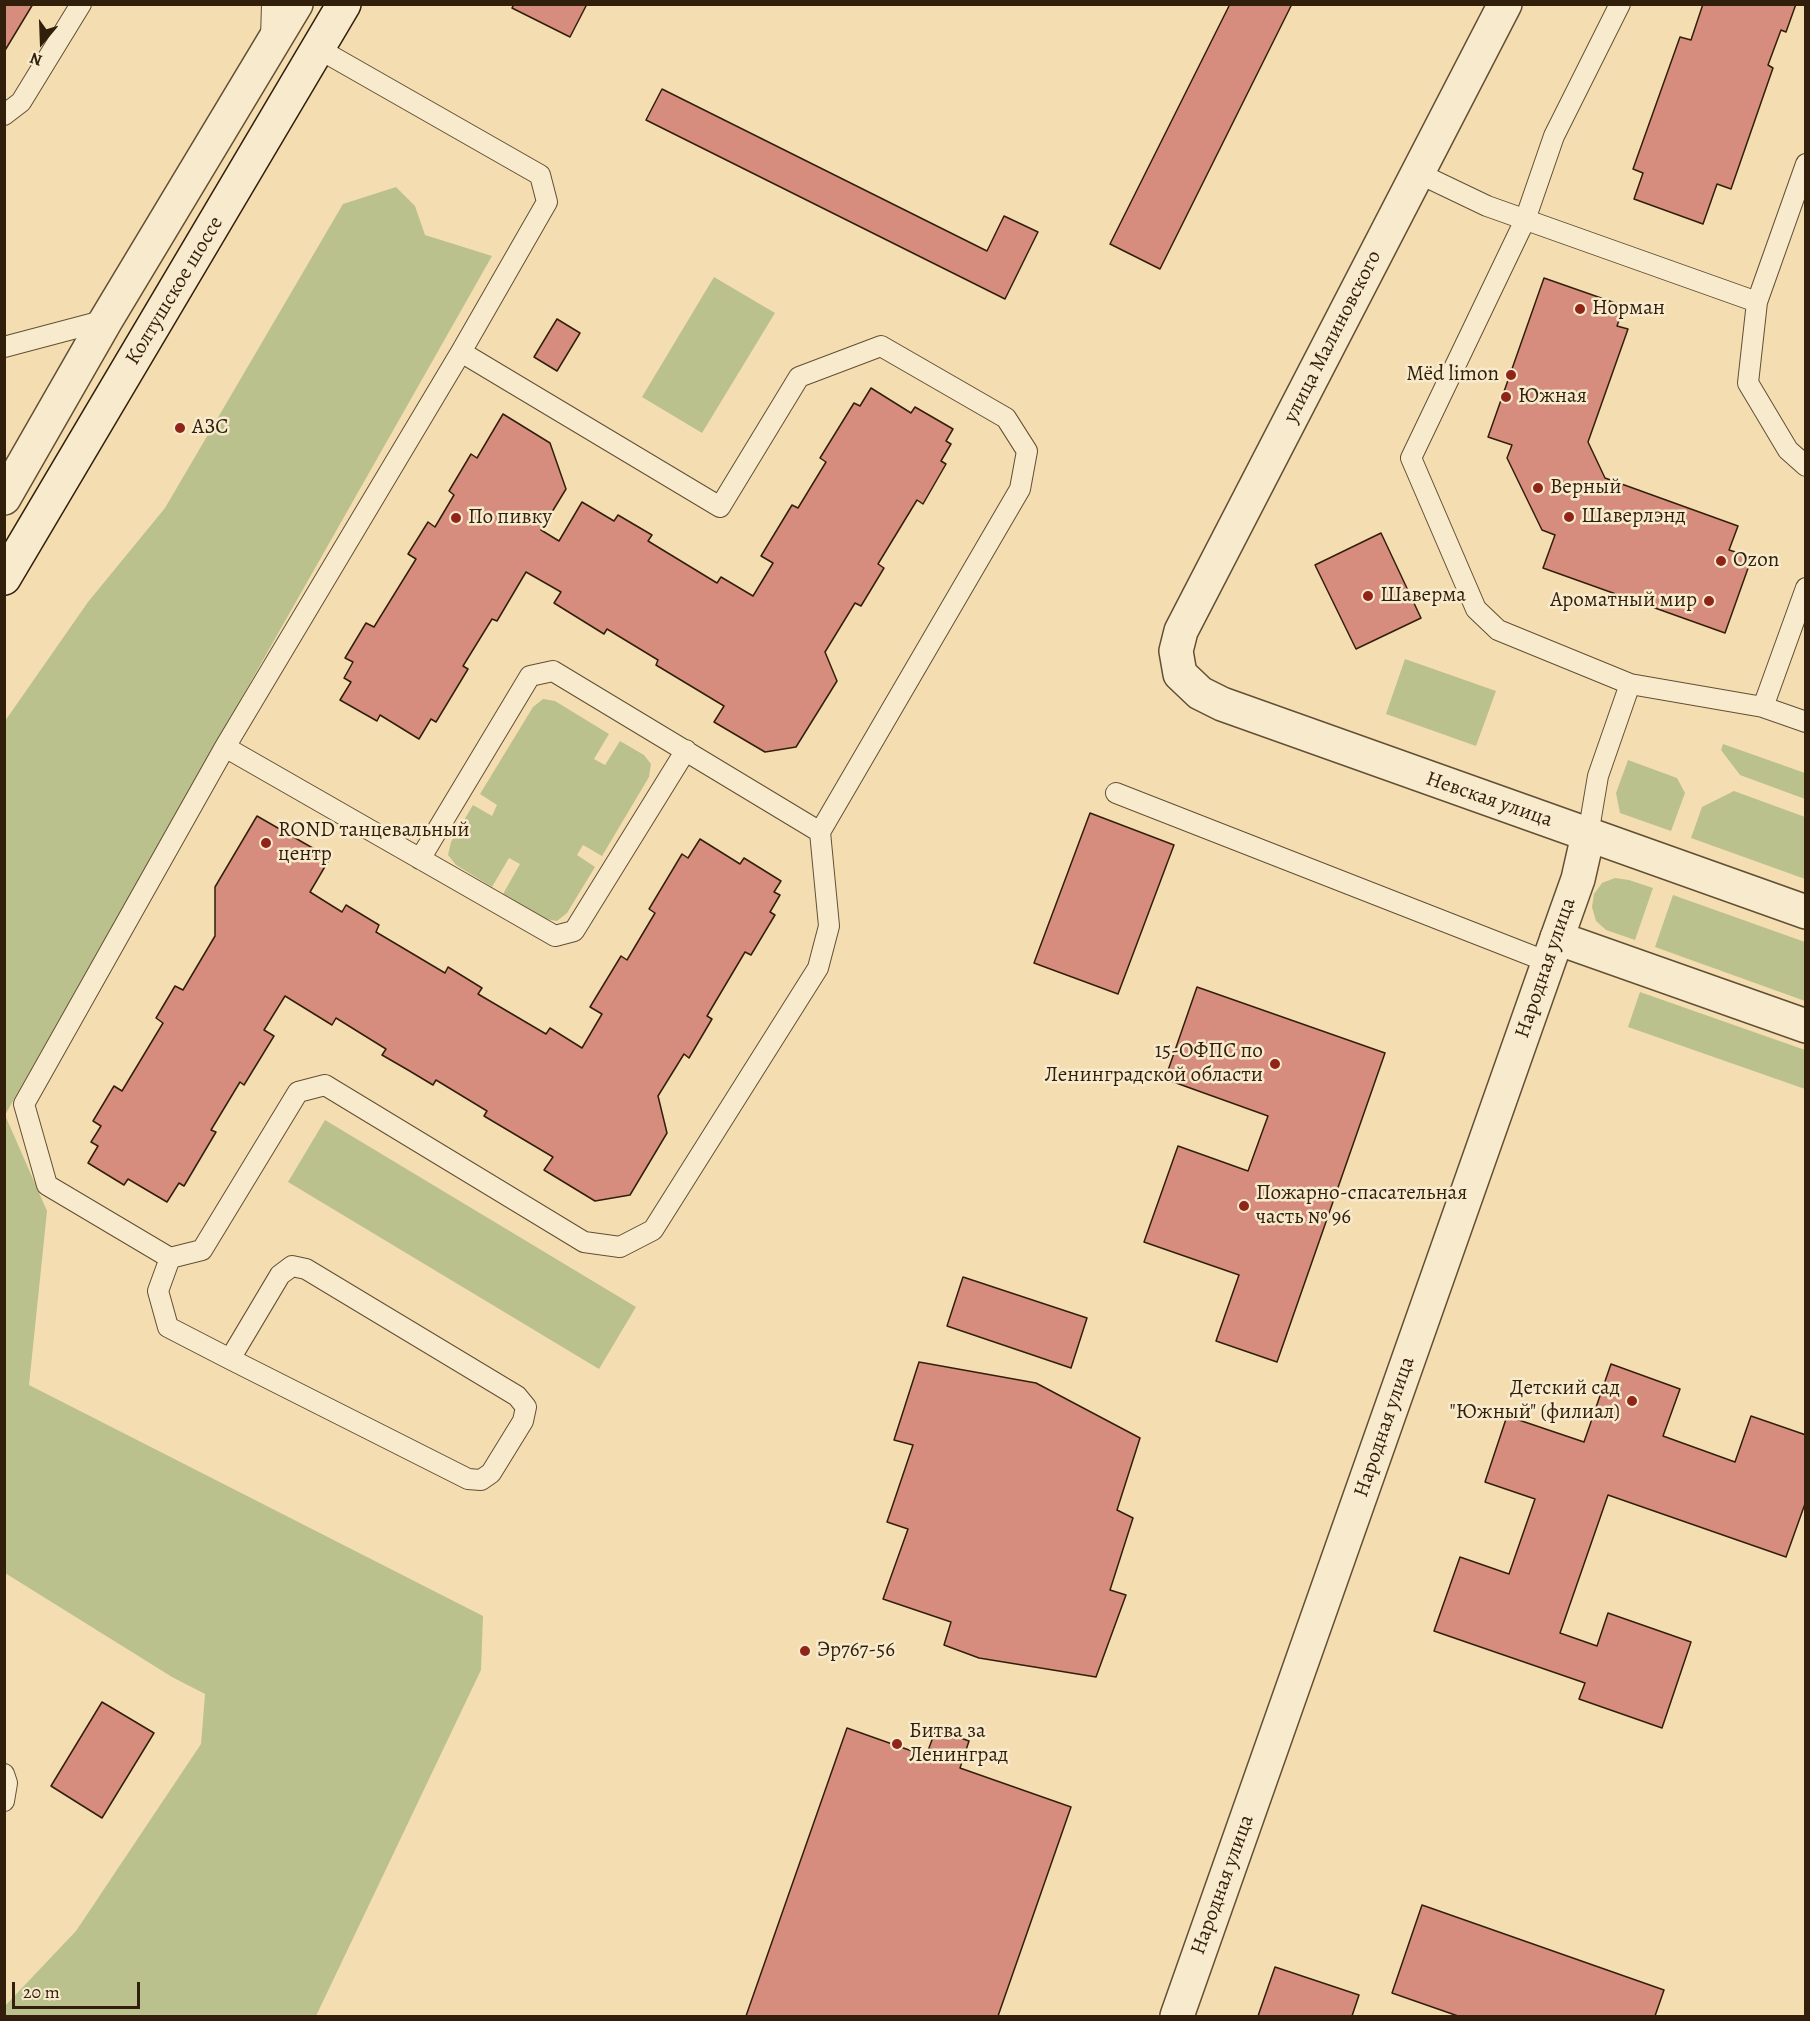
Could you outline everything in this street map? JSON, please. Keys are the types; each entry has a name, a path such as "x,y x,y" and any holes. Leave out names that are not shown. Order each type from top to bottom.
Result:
{"street":[{"name":"Колтушское шоссе","path":"4,498 106,320 296,4"},
{"name":"Колтушское шоссе","path":"4,578 344,4"},
{"name":"улица Малиновского","path":"1180,674 1176,651 1181,631 1505,4"},
{"name":"Невская улица","path":"1180,674 1200,693 1222,704 1806,912"},
{"name":"Народная улица","path":"1177,2016 1578,879 1588,835"},
{"path":"1553,950 1806,1026"}],"lane":[{"path":"4,115 21,102 81,4"},
{"path":"270,46 272,4"},
{"path":"1620,4 1554,136 1525,220 1411,458 1476,609 1498,630 1630,684 1763,707 1806,722"},
{"path":"319,49 540,175 546,202 461,352 225,747 24,1104 47,1185 170,1258 202,1250 298,1092 325,1085 584,1242 620,1247 653,1230 818,968 829,926 820,832 1020,489 1028,451 1006,418 881,346 799,377 720,507 461,352"},
{"path":"1806,164 1757,302 1748,383 1788,450 1806,466"},
{"path":"1418,173 1487,206 1757,302"},
{"path":"4,347 106,320"},
{"path":"1763,707 1806,588"},
{"path":"420,859 530,676 553,671 820,832"},
{"path":"1588,835 1598,776 1630,684"},
{"path":"225,747 555,936 574,931 686,750"},
{"path":"1116,792 1553,950"},
{"path":"170,1258 158,1291 168,1327 230,1359 468,1479 481,1480 491,1473 523,1420 526,1407 517,1396 306,1269 292,1266 280,1275 230,1359"},
{"path":"4,1774 7,1783 4,1801"}],"green space":[{"path":"396,187 415,206 425,235 492,256 5,1115 5,721 88,602 165,508 343,204"},
{"path":"714,277 775,313 702,433 642,397"},
{"path":"1405,659 1496,691 1476,746 1386,714"},
{"path":"543,699 555,701 609,734 594,759 605,765 620,741 644,755 651,764 649,777 602,856 583,845 577,855 595,867 567,913 557,921 545,919 503,894 520,864 509,858 492,887 456,865 448,855 451,842 473,805 492,816 497,805 480,794 533,707"},
{"path":"1723,744 1805,773 1805,799 1740,775 1721,750"},
{"path":"1628,760 1677,778 1685,793 1671,831 1620,813 1616,793"},
{"path":"1734,791 1805,817 1805,879 1691,838 1702,807"},
{"path":"1615,878 1653,888 1635,940 1606,930 1596,921 1592,907 1594,894 1602,883"},
{"path":"1673,895 1805,942 1805,1001 1655,947"},
{"path":"1640,992 1805,1050 1805,1089 1628,1027"},
{"path":"5,1115 47,1211 29,1385 483,1616 481,1670 316,2016 5,2016 4,2007 76,1931 201,1744 205,1694 172,1677 5,1573"},
{"path":"325,1120 636,1307 599,1369 288,1182"}],"building":[{"path":"4,4 33,4 4,52"},
{"path":"514,4 587,4 570,37 512,8"},
{"path":"1230,4 1292,4 1160,269 1110,244"},
{"path":"1703,4 1796,4 1786,32 1781,30 1768,65 1773,68 1731,189 1717,184 1703,224 1634,199 1643,173 1633,169 1680,37 1691,40"},
{"path":"662,89 987,251 1004,216 1038,232 1005,299 646,120"},
{"path":"1544,278 1624,306 1617,326 1628,329 1588,442 1605,478 1738,526 1729,550 1752,557 1725,633 1543,568 1555,535 1542,530 1507,458 1512,445 1488,437"},
{"path":"557,319 580,333 557,371 534,357"},
{"path":"871,388 911,413 915,407 953,429 946,441 951,444 941,461 946,464 923,504 917,500 878,564 884,568 861,606 855,603 825,652 837,681 796,747 765,752 714,722 724,706 656,665 658,660 607,629 604,634 554,603 561,592 526,572 497,621 492,619 463,666 468,669 436,722 431,719 419,739 380,715 377,721 340,700 351,682 344,678 353,662 345,658 366,623 374,627 416,559 408,554 428,522 435,527 454,495 449,491 471,454 477,458 503,414 550,443 566,489 541,530 559,541 582,502 614,521 618,515 652,535 648,541 717,583 721,577 753,596 773,563 761,556 792,505 798,508 826,462 820,458 854,403 860,406"},
{"path":"1381,533 1421,618 1356,649 1315,565"},
{"path":"1090,813 1174,845 1118,994 1034,963"},
{"path":"257,816 330,858 310,892 342,912 346,905 379,925 376,932 445,973 448,967 482,988 478,994 546,1034 550,1028 582,1048 602,1014 590,1007 621,956 627,960 655,913 649,909 682,854 688,858 700,839 740,864 744,858 781,881 774,892 780,895 770,912 775,915 751,955 745,952 707,1016 712,1019 689,1058 684,1054 658,1096 667,1133 630,1195 595,1201 544,1170 553,1157 484,1116 487,1111 436,1080 433,1085 382,1055 386,1049 336,1018 332,1025 285,996 264,1030 274,1036 244,1085 240,1082 211,1130 216,1132 184,1186 179,1183 167,1202 128,1179 124,1185 88,1163 98,1146 91,1142 101,1126 93,1121 114,1086 122,1091 163,1023 156,1018 175,986 183,990 215,936 215,887"},
{"name":"Пожарно-спасательная часть № 96","path":"1197,987 1385,1053 1277,1362 1216,1341 1239,1275 1144,1242 1178,1146 1248,1171 1268,1116 1165,1079"},
{"path":"963,1277 1087,1318 1071,1368 947,1326"},
{"path":"919,1362 1036,1383 1140,1438 1117,1510 1133,1518 1110,1590 1126,1595 1096,1677 979,1658 944,1645 951,1622 883,1599 908,1529 887,1522 913,1445 894,1440"},
{"path":"1611,1364 1680,1389 1663,1436 1735,1462 1751,1416 1806,1435 1806,1501 1786,1557 1608,1495 1560,1633 1597,1646 1608,1613 1691,1642 1662,1728 1579,1699 1585,1683 1434,1631 1460,1557 1509,1574 1535,1499 1485,1482 1507,1416 1584,1442"},
{"path":"102,1702 154,1733 102,1818 51,1786"},
{"path":"847,1728 926,1756 936,1729 969,1741 960,1768 1071,1807 998,2016 746,2016"},
{"path":"1422,1905 1664,1990 1655,2016 1458,2016 1392,1993"},
{"path":"1275,1967 1359,1995 1352,2016 1258,2016"}],"place":[{"name":"Норман","path":"1580,309"},
{"name":"Мёd limon","path":"1511,375"},
{"name":"Южная","path":"1506,397"},
{"name":"АЗС","path":"180,428"},
{"name":"Верный","path":"1538,488"},
{"name":"Шаверлэнд","path":"1569,517"},
{"name":"По пивку","path":"456,518"},
{"name":"Ozon","path":"1721,561"},
{"name":"Шаверма","path":"1368,596"},
{"name":"Ароматный мир","path":"1709,601"},
{"name":"ROND танцевальный центр","path":"266,843"},
{"name":"15-ОФПС по Ленинградской области","path":"1275,1064"},
{"name":"Пожарно-спасательная часть № 96","path":"1244,1206"},
{"name":"Детский сад \"Южный\" (филиал)","path":"1632,1401"},
{"name":"Эр767-56","path":"805,1651"},
{"name":"Битва за Ленинград","path":"897,1744"}]}
